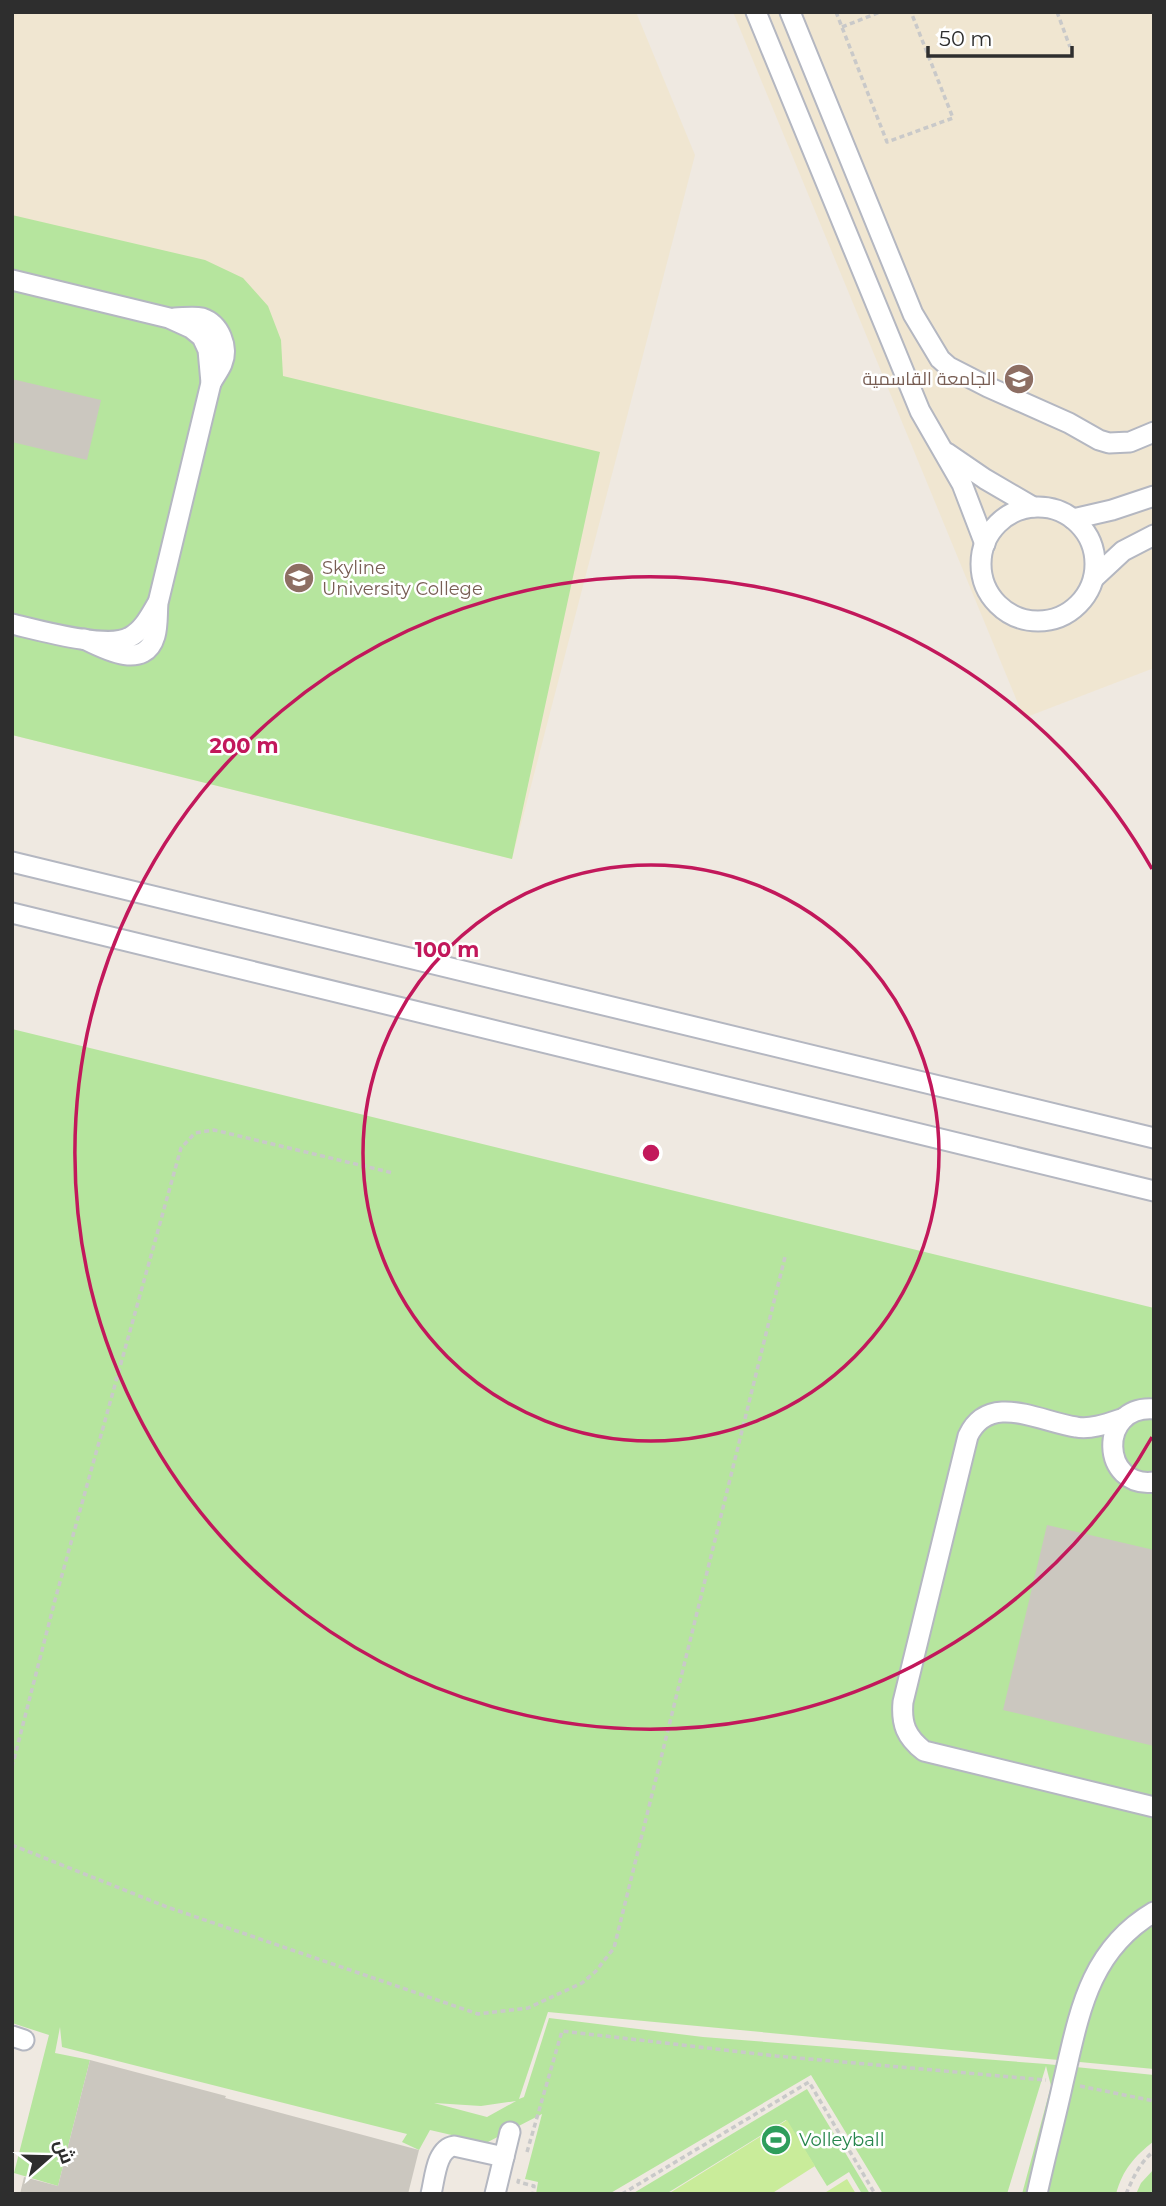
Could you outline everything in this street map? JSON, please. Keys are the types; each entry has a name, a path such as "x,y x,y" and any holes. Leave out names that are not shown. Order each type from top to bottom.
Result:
{"street":[{"path":"756,12 920,411 962,484 985,544"},
{"path":"790,12 913,314 940,359 949,367 988,387 1069,423 1099,440 1110,443 1130,442 1154,429"},
{"path":"12,280 169,318 197,332 210,357 211,383 158,603 138,632 126,640 113,642 84,639 12,624"},
{"path":"940,448 985,480 1033,507"},
{"path":"1073,519 1154,496"},
{"path":"1033,507 1054,509 1073,519 1085,531 1093,545 1096,561 1094,578 1084,599 1067,614 1045,621 1022,619 1001,608 987,589 981,567 985,544 999,523 1021,510 1033,507"},
{"path":"1094,578 1123,551 1154,535"},
{"path":"12,862 1154,1138"},
{"path":"12,912 1154,1191"},
{"path":"1150,1405 1124,1418 1078,1428 1007,1411 988,1414 972,1426 912,1662 901,1716 905,1730 913,1742 924,1751 1154,1807"},
{"path":"1116,1462 1112,1439 1116,1427 1124,1418"},
{"path":"1078,1428 1104,1449 1124,1473 1135,1480 1154,1482"},
{"path":"1037,2194 1055,2081 1089,1985 1100,1964 1124,1936 1154,1912"},
{"path":"495,2194 510,2132"},
{"path":"431,2194 442,2153 447,2147 454,2146 504,2157"}],"path":[{"path":"836,12 887,142 953,117 911,12"},
{"path":"842,27 880,12"},
{"path":"1057,12 1070,47"},
{"path":"12,1767 181,1148 195,1133 214,1130 393,1173"},
{"path":"12,1845 167,1907 478,2014 528,2008 582,1983 595,1972 614,1948 785,1257"},
{"path":"525,2157 562,2031 776,2056 1055,2081 1154,2101"},
{"path":"622,2194 809,2082 875,2194"},
{"path":"1126,2194 1133,2177 1148,2155 1154,2151"},
{"path":"522,2170 518,2182 534,2186 533,2194"}],"shaded area":[{"name":"Skyline University College","path":"12,12 636,12 695,155 512,859 12,735"},
{"name":"الجامعة القاسمية","path":"733,12 1154,12 1154,668 1024,718"}],"green space":[{"path":"12,215 205,260 243,278 268,306 281,340 283,376 600,452 512,859 12,735"},
{"path":"12,1029 1154,1308 1154,2069 548,2012 519,2099 524,2097 549,2018 703,2037 1154,2075 1154,2141 1130,2164 1116,2194 1022,2194 1051,2086 1046,2066 1007,2194 883,2194 811,2075 609,2194 536,2194 538,2182 525,2179 542,2114 486,2143 430,2130 419,2150 402,2142 407,2134 62,2047 60,2027 55,2053 90,2060 58,2186 14,2173 49,2035 12,2023","holes":["516,2101 487,2117 434,2103 481,2106"]},
{"path":"807,2089 870,2194 862,2194 849,2172 827,2186 786,2120 666,2194 632,2194"},
{"name":"Volleyball","path":"787,2120 815,2166 771,2194 668,2194"},
{"path":"1154,2169 1154,2194 1136,2194 1141,2183"},
{"path":"847,2179 856,2194 823,2194"}],"building":[{"path":"12,379 101,400 87,460 12,442"},
{"path":"1047,1525 1154,1550 1154,1746 1003,1710"},
{"path":"90,2060 419,2150 408,2194 20,2194 24,2177 58,2186"}],"place":[{"name":"الجامعة القاسمية","path":"1019,379"},
{"name":"Skyline University College","path":"299,578"},
{"name":"Volleyball","path":"776,2140"}]}
